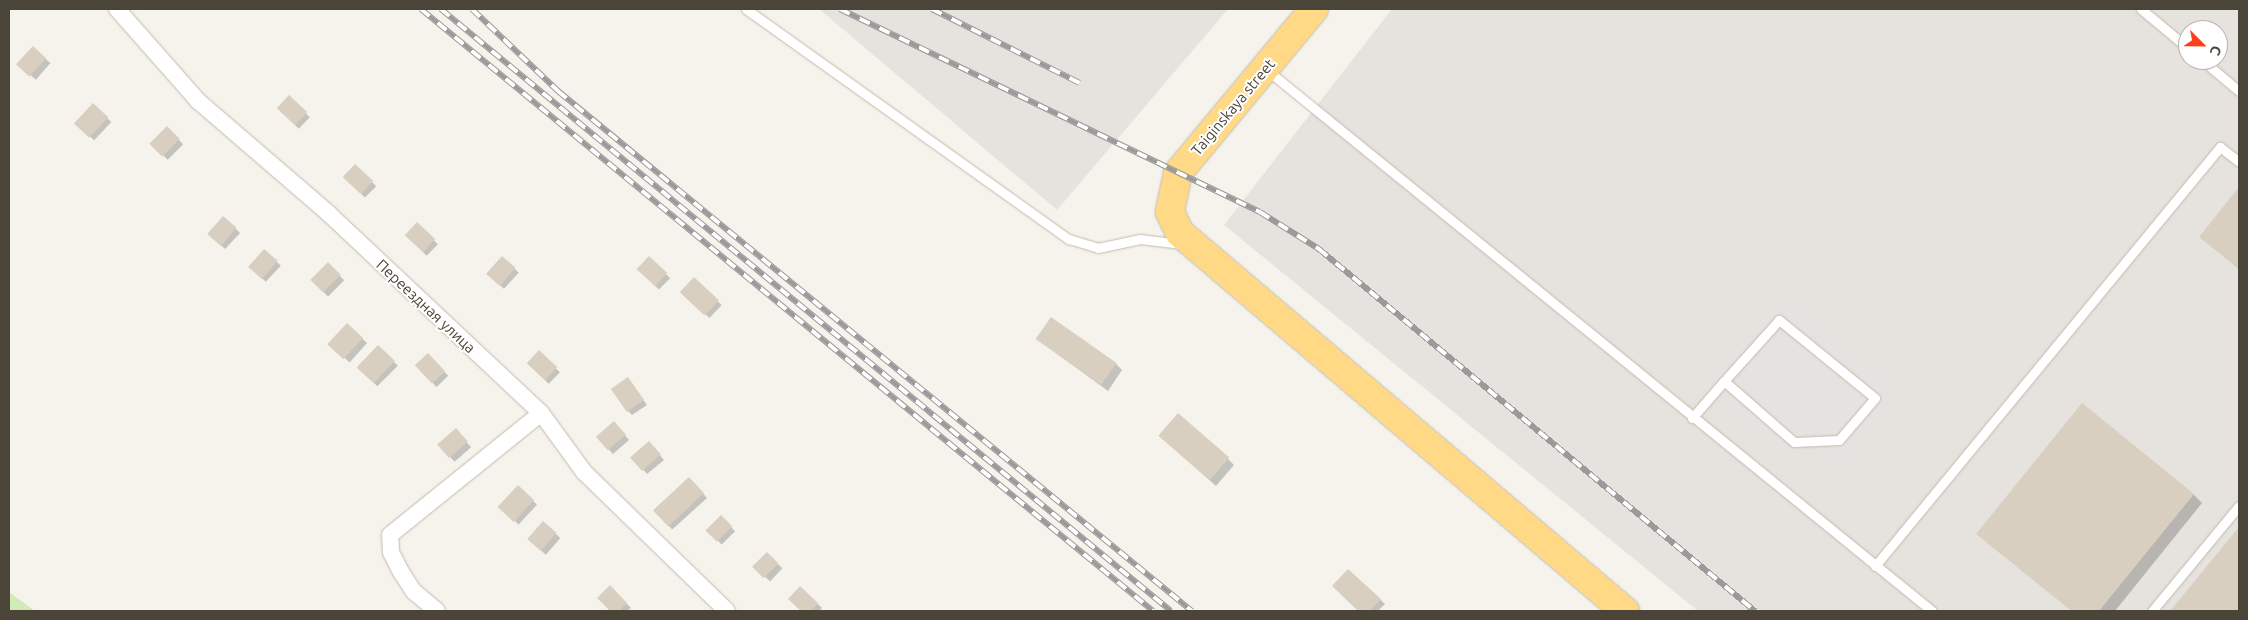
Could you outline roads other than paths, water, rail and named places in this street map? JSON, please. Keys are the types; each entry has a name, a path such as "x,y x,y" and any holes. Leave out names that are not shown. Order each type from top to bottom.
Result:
{"highway":[{"name":"Taiginskaya street","path":"1196,248 1180,233 1170,212 1178,173 1314,9"},
{"path":"1196,248 1625,611"}],"street":[{"name":"Переездная улица","path":"117,9 198,102 328,213 541,413 584,472 727,611"},
{"path":"437,611 414,592 401,572 391,552 390,535 541,413"}],"lane":[{"path":"746,9 1069,239 1098,248 1162,238 1196,248"},
{"path":"2141,9 2178,40"},
{"path":"1266,69 1692,418 1932,611"},
{"path":"2214,70 2239,91"},
{"path":"1875,566 2220,147 2239,162"},
{"path":"1692,418 1724,381 1779,320 1875,398 1840,440 1794,442 1724,381"},
{"path":"2152,611 2239,506"}],"railway":[{"path":"421,9 1153,611"},
{"path":"441,9 1171,611"},
{"path":"472,9 558,91 1192,611"},
{"path":"840,9 1260,212 1319,249 1755,611"},
{"path":"932,9 1080,83"}]}
